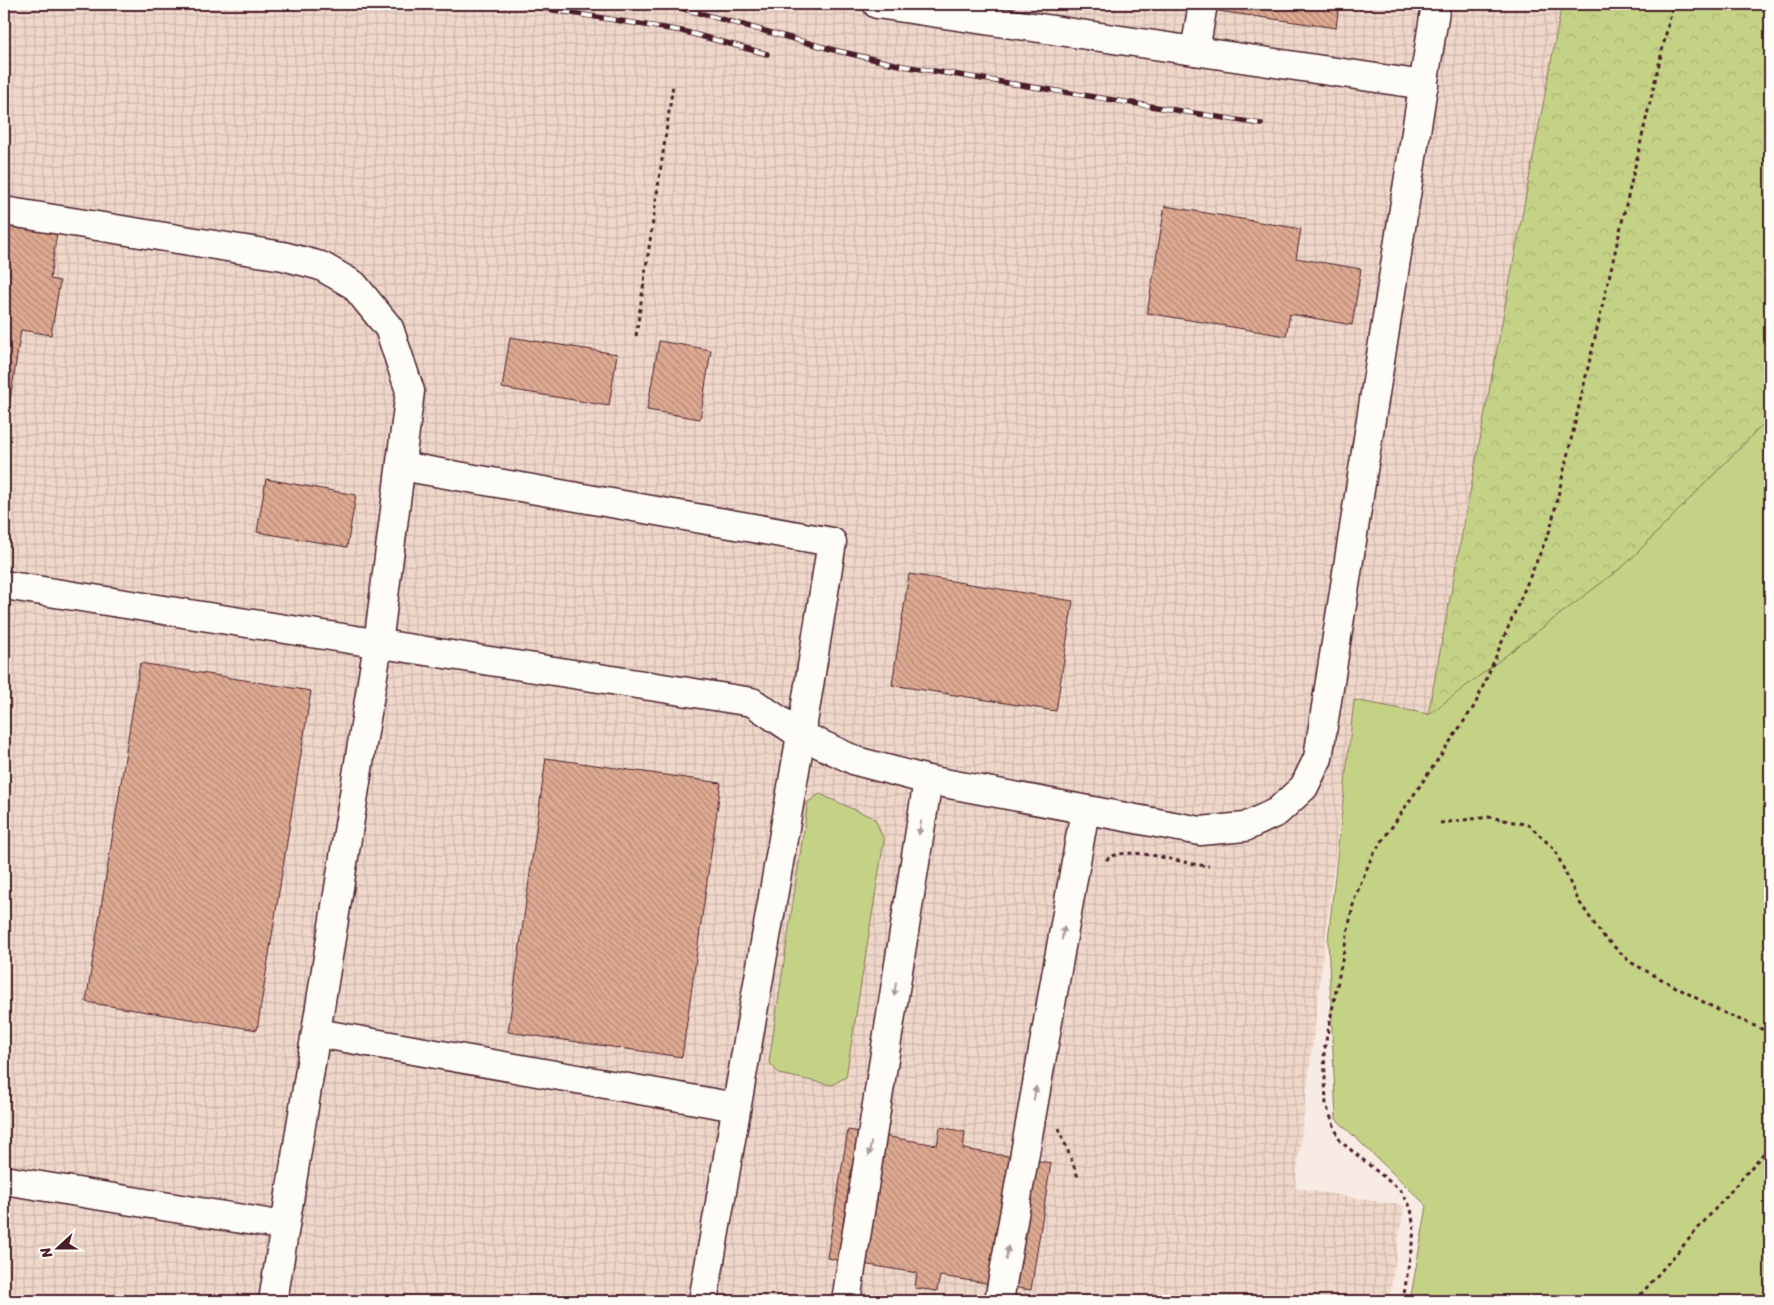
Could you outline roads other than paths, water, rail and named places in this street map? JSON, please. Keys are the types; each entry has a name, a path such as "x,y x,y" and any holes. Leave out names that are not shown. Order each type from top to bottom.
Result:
{"lane":[{"path":"878,4 1424,85"},
{"path":"1195,51 1203,4"},
{"path":"4,585 752,702 801,735 856,762 928,780 1200,831 1245,827 1277,812 1304,787 1318,758 1436,4"},
{"path":"4,211 283,256 321,266 354,284 390,328 410,391 378,644 273,1301"},
{"path":"401,466 832,542 801,735 703,1301"},
{"path":"846,1301 928,780"},
{"path":"999,1301 1085,810"},
{"path":"317,1033 736,1107"},
{"path":"4,1180 285,1226"}],"railway":[{"path":"517,4 682,31 767,54"},
{"path":"666,4 834,50 903,66 1261,124"}]}
